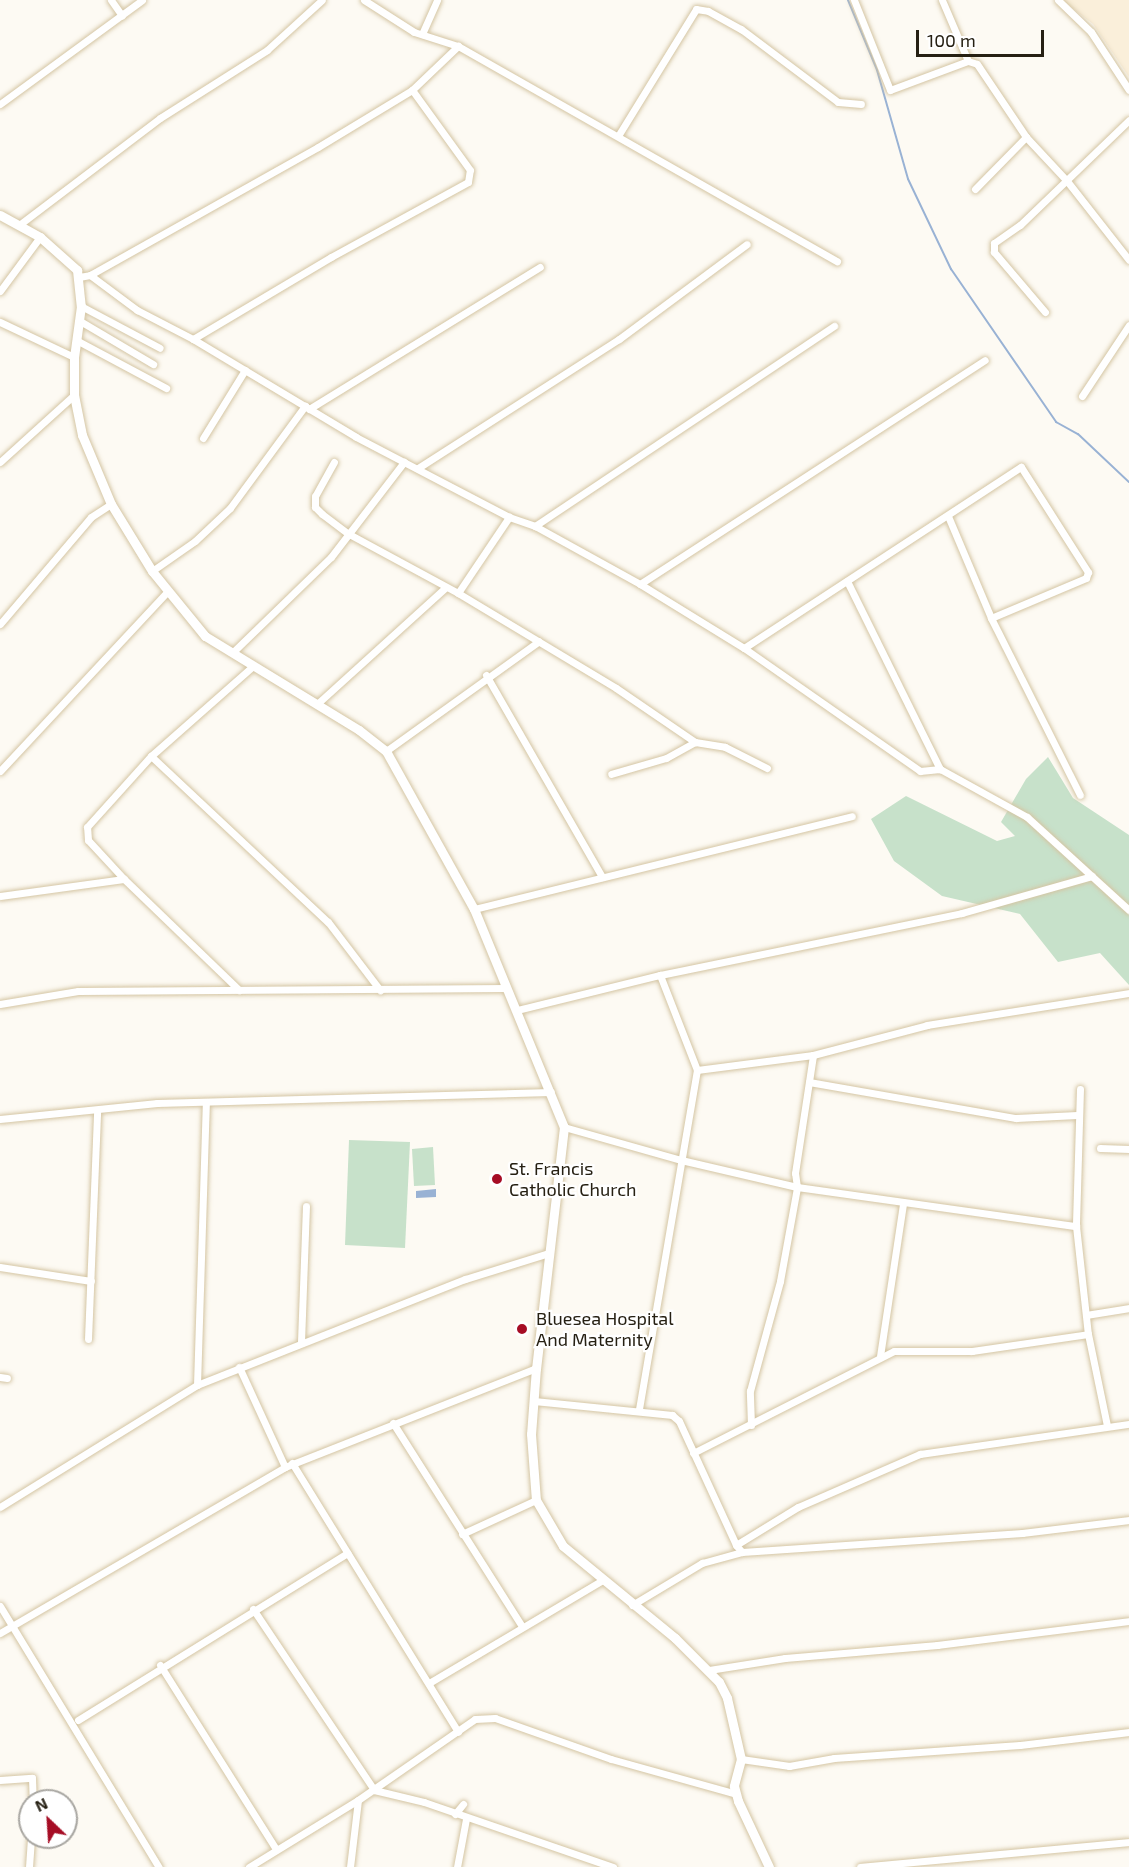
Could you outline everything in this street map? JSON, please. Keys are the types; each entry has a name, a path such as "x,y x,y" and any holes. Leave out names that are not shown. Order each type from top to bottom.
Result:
{"street":[{"path":"111,0 122,16"},
{"path":"0,104 142,0"},
{"path":"19,225 160,118 267,50 322,0"},
{"path":"364,0 422,34 458,46 837,261"},
{"path":"422,34 437,0"},
{"path":"854,0 890,90 968,61"},
{"path":"942,0 968,61 979,66 1026,137 1067,181 1129,260"},
{"path":"1058,0 1091,32 1129,90"},
{"path":"618,136 696,9 708,11 741,29 838,102 861,104"},
{"path":"79,277 90,275 318,147 411,90 458,46"},
{"path":"193,339 331,257 468,182 470,170 411,90"},
{"path":"1045,312 993,246 1067,181 1129,120"},
{"path":"975,189 1026,137"},
{"path":"0,215 40,237 72,263 79,277 81,306 74,357 74,395 86,451 111,504 152,571 205,636 233,652 252,667 317,704 386,751 474,909 553,1092 564,1127 536,1368 531,1434 536,1500 557,1539 601,1581 709,1670 727,1698 741,1760 736,1794 769,1867"},
{"path":"0,291 40,237"},
{"path":"418,468 618,339 747,244"},
{"path":"152,571 195,541 230,508 307,408 540,267"},
{"path":"90,275 137,310 193,339 307,408 404,462 509,517 535,526 640,584 744,648 920,771 940,769 1027,817 1129,910"},
{"path":"81,306 160,348"},
{"path":"80,321 153,364"},
{"path":"0,322 74,357"},
{"path":"535,526 834,326"},
{"path":"1082,396 1129,326"},
{"path":"78,341 165,388"},
{"path":"640,584 985,360"},
{"path":"203,438 245,370"},
{"path":"0,462 74,395"},
{"path":"334,462 315,496 315,507 349,534 458,593 539,641 695,742 725,747 767,768"},
{"path":"233,652 349,534 404,462"},
{"path":"744,648 1020,467 1088,572 1086,578 991,618"},
{"path":"0,624 91,517 111,504"},
{"path":"948,516 991,618 1080,795"},
{"path":"458,593 509,517"},
{"path":"847,581 940,769"},
{"path":"317,704 446,587"},
{"path":"0,771 167,592"},
{"path":"386,751 486,675 539,641"},
{"path":"239,990 124,879 88,840 87,827 151,756 252,667"},
{"path":"486,675 602,877"},
{"path":"611,774 666,758 695,742"},
{"path":"151,756 328,922 380,990"},
{"path":"474,909 852,816"},
{"path":"517,1010 660,975 963,913 1092,876"},
{"path":"0,896 124,879"},
{"path":"639,1409 697,1070 660,975"},
{"path":"0,1004 78,991 507,988"},
{"path":"697,1070 813,1055 927,1025 1129,993"},
{"path":"752,1425 750,1391 780,1281 797,1186 795,1173 813,1055"},
{"path":"809,1082 1016,1118 1077,1114"},
{"path":"808,1092 822,1086"},
{"path":"1080,1089 1077,1114 1076,1226 1088,1334 1107,1426"},
{"path":"0,1119 206,1102 553,1092"},
{"path":"198,1385 206,1102"},
{"path":"88,1339 98,1110"},
{"path":"564,1127 681,1160 797,1186 903,1204 1076,1226"},
{"path":"1100,1148 1129,1149"},
{"path":"880,1356 903,1204"},
{"path":"302,1342 306,1206"},
{"path":"0,1507 198,1385 238,1367 465,1279 549,1253"},
{"path":"0,1267 90,1281"},
{"path":"1086,1314 1129,1308"},
{"path":"693,1453 752,1425 880,1356 906,1349 987,1350 1088,1334"},
{"path":"238,1367 288,1465 347,1553 458,1732"},
{"path":"0,1633 288,1465 536,1368"},
{"path":"534,1401 639,1409 672,1415 693,1453 736,1545 742,1552"},
{"path":"393,1423 521,1625"},
{"path":"736,1545 798,1507 933,1449 1129,1424"},
{"path":"462,1534 536,1500"},
{"path":"632,1605 710,1559 742,1552 1022,1533 1129,1520"},
{"path":"78,1720 160,1665 347,1553"},
{"path":"429,1683 521,1625 601,1581"},
{"path":"0,1606 159,1867"},
{"path":"253,1609 374,1790 455,1814 613,1867"},
{"path":"709,1670 785,1658 937,1645 1129,1621"},
{"path":"160,1665 276,1849"},
{"path":"249,1867 374,1790 475,1719 495,1718 611,1759 736,1794"},
{"path":"741,1760 789,1766 834,1758 1020,1744 1129,1732"},
{"path":"0,1780 32,1778 32,1789"},
{"path":"350,1867 358,1800"},
{"path":"455,1814 463,1804"},
{"path":"457,1867 466,1819"},
{"path":"860,1867 1129,1842"},
{"path":"29,1867 30,1849"}],"shaded area":[{"path":"1062,0 1129,0 1129,77 1093,24"}],"green space":[{"path":"1048,757 1073,798 1129,835 1129,985 1100,953 1058,962 1020,914 942,896 894,861 871,819 906,796 997,841 1015,836 1001,822 1026,779"},
{"path":"349,1140 410,1142 405,1248 345,1245"},
{"path":"433,1147 435,1185 414,1186 412,1149"}],"water":[{"path":"436,1189 436,1197 416,1198 416,1191"}],"waterway":[{"path":"848,0 877,70 908,179 951,269 1056,422 1078,434 1129,482"}],"place":[{"name":"St. Francis Catholic Church","path":"497,1179"},
{"name":"Bluesea Hospital And Maternity","path":"522,1329"}]}
